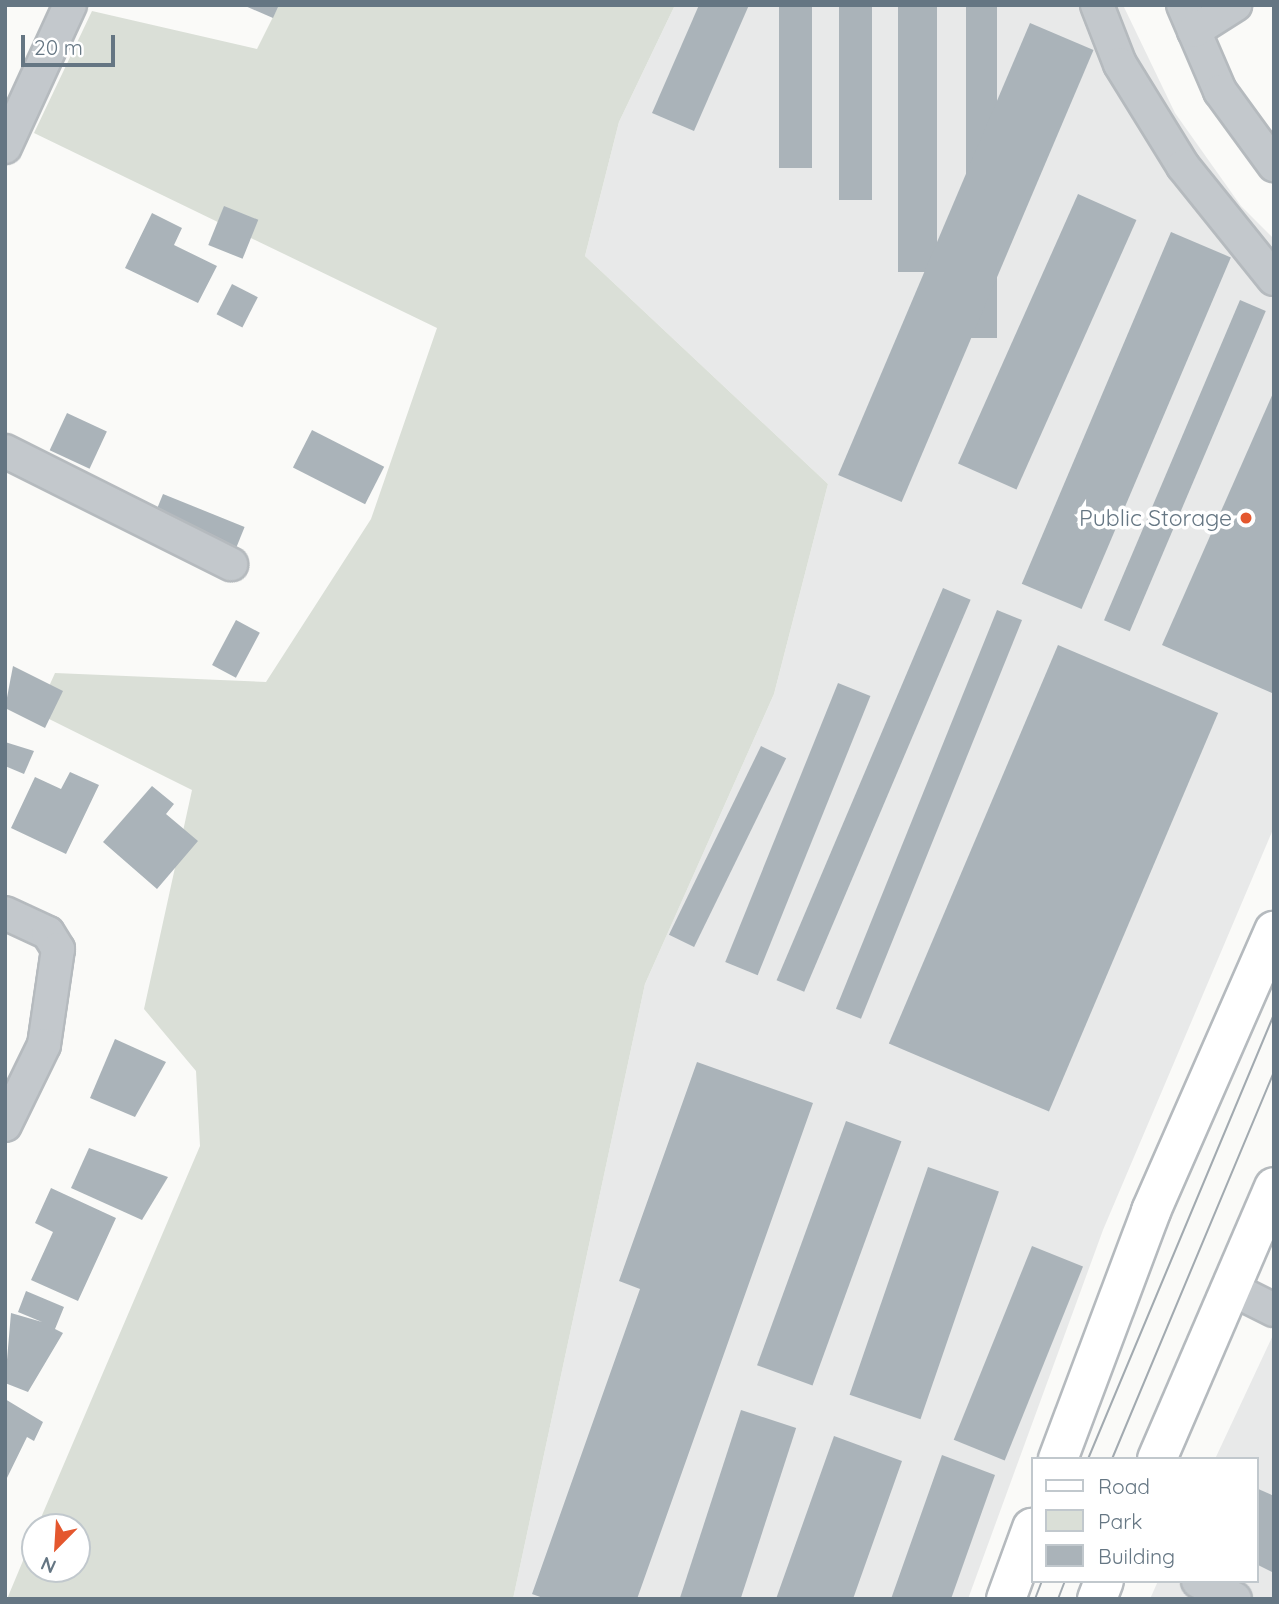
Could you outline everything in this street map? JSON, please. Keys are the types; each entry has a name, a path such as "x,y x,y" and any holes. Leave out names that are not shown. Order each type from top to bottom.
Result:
{"main road":[{"path":"1059,1457 1151,1211 1274,932"},
{"path":"1158,1457 1274,1187"},
{"path":"1006,1599 1030,1533"}],"street":[{"path":"5,147 70,5"},
{"path":"1097,5 1120,64 1183,166 1274,279"},
{"path":"1235,5 1188,18 1220,91 1274,165"},
{"path":"5,451 231,564"},
{"path":"5,913 48,933 58,949 44,1045 5,1125"},
{"path":"1230,1288 1274,1310"},
{"path":"1202,1583 1235,1599"}],"shaded area":[{"name":"Public Storage","path":"675,5 1123,5 1175,113 1241,206 1274,239 1274,827 1103,1230 968,1599 513,1599 645,984 774,694 828,484 585,256 619,122"},
{"path":"1274,1333 1274,1599 1150,1599 1157,1583 1258,1583 1258,1457 1216,1457"}],"green space":[{"path":"279,5 675,5 619,122 585,256 828,484 774,694 645,984 513,1599 7,1599 21,1566 21,1583 91,1583 91,1513 43,1513 200,1146 196,1071 144,1009 192,790 37,713 55,673 266,682 371,519 437,328 34,133 92,11 257,49"}],"building":[{"path":"243,5 279,5 273,18"},
{"path":"699,5 749,5 694,131 652,113"},
{"path":"779,5 812,5 812,168 779,168"},
{"path":"839,5 872,5 872,200 839,200"},
{"path":"898,5 937,5 937,272 898,272"},
{"path":"966,5 997,5 997,338 966,338"},
{"path":"1030,23 1094,50 902,502 838,475"},
{"path":"1078,194 1136,220 1016,490 958,463"},
{"path":"224,206 258,220 243,259 208,245"},
{"path":"152,213 182,228 174,245 217,266 198,303 125,268"},
{"path":"1171,232 1231,257 1082,609 1022,584"},
{"path":"232,284 258,297 242,327 217,314"},
{"path":"1240,300 1266,311 1130,631 1104,620"},
{"name":"Public Storage","path":"1274,391 1274,690 1272,693 1162,645"},
{"path":"67,413 107,432 90,469 50,450"},
{"path":"312,430 384,467 365,504 293,467"},
{"path":"163,494 245,527 235,550 154,517"},
{"path":"943,588 971,600 804,992 777,980"},
{"path":"997,610 1022,620 861,1019 836,1009"},
{"path":"236,620 260,633 236,678 212,665"},
{"path":"1058,645 1218,713 1049,1112 889,1044"},
{"path":"13,666 63,691 45,728 5,708"},
{"path":"838,683 870,696 758,975 725,962"},
{"path":"5,742 34,751 24,774 5,766"},
{"path":"761,746 786,758 694,947 669,935"},
{"path":"70,772 99,785 66,854 11,828 35,777 61,789"},
{"path":"152,786 174,804 166,814 198,841 157,889 103,842"},
{"path":"115,1039 166,1062 135,1117 90,1098"},
{"path":"697,1062 813,1103 637,1599 546,1599 532,1594 640,1289 619,1281"},
{"path":"846,1121 901,1141 813,1385 757,1365"},
{"path":"89,1148 168,1177 142,1220 71,1188"},
{"path":"928,1167 999,1191 920,1419 850,1395"},
{"path":"51,1188 116,1218 78,1301 31,1280 53,1232 35,1223"},
{"path":"1032,1246 1083,1267 1005,1460 954,1440"},
{"path":"26,1291 64,1307 55,1329 63,1333 28,1392 5,1383 11,1313 42,1322 18,1312"},
{"path":"5,1399 43,1422 34,1441 27,1437 5,1482"},
{"path":"741,1410 796,1428 741,1599 680,1599"},
{"path":"834,1436 902,1461 853,1599 776,1599"},
{"path":"942,1455 995,1475 951,1599 891,1599"},
{"path":"1258,1489 1274,1496 1274,1573 1258,1565"}],"tram line":[{"path":"1089,1457 1274,1015"},
{"path":"1113,1457 1274,1072"},
{"path":"1035,1599 1041,1583"},
{"path":"1058,1599 1064,1583"}],"place":[{"name":"Public Storage","path":"1246,518"}]}
